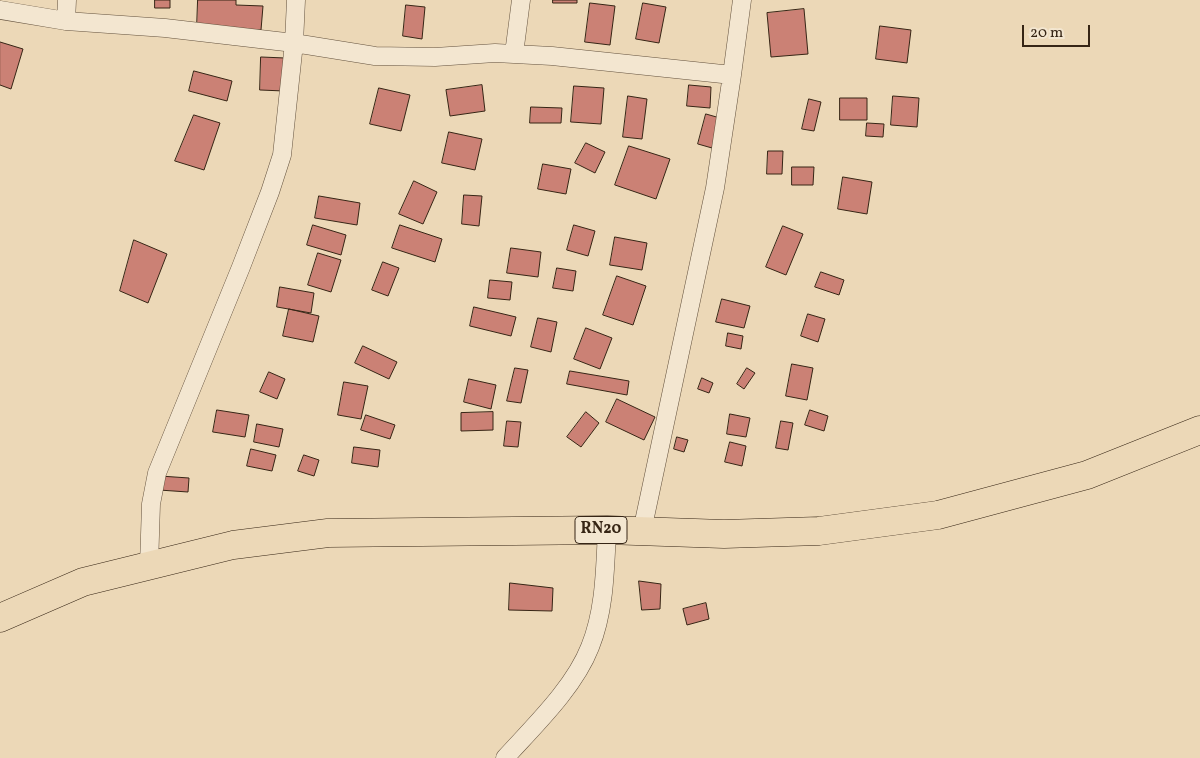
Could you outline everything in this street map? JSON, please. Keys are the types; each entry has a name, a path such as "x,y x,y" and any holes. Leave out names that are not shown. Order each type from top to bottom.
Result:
{"main road":[{"name":"RN20","path":"0,618 83,582 233,545 328,534 607,530 724,534 819,531 938,514 1087,475 1200,430"}],"street":[{"path":"66,21 67,0"},
{"path":"149,566 151,504 157,473 241,267 282,156 294,43 296,0"},
{"path":"514,54 521,0"},
{"path":"642,531 715,188 742,0"},
{"path":"0,10 66,21 165,28 294,43 375,56 435,57 495,53 552,56 732,75"},
{"path":"504,758 539,721 572,681 590,647 600,616 607,530"}],"building":[{"path":"155,0 170,0 170,8 155,8"},
{"path":"198,0 236,0 236,5 263,6 261,30 197,27"},
{"path":"553,0 577,0 577,3 553,3"},
{"path":"590,3 615,6 610,45 585,42"},
{"path":"643,3 666,7 659,43 636,39"},
{"path":"406,5 425,7 422,39 403,36"},
{"path":"804,9 808,54 771,57 767,13"},
{"path":"880,26 911,30 907,63 876,59"},
{"path":"0,42 23,49 11,89 0,85"},
{"path":"261,57 285,58 284,91 260,90"},
{"path":"194,71 232,81 227,101 189,91"},
{"path":"482,85 485,111 450,116 446,90"},
{"path":"689,85 711,87 710,108 687,106"},
{"path":"574,86 604,88 601,124 571,122"},
{"path":"379,88 410,95 401,131 370,124"},
{"path":"628,96 647,99 642,139 623,137"},
{"path":"893,96 919,98 917,127 891,125"},
{"path":"840,98 867,98 867,120 840,120"},
{"path":"809,99 821,102 814,131 802,129"},
{"path":"531,107 562,108 561,123 530,123"},
{"path":"706,114 720,118 712,148 698,144"},
{"path":"194,115 220,123 204,170 175,161"},
{"path":"867,123 884,124 883,137 866,136"},
{"path":"449,132 482,139 475,170 442,163"},
{"path":"586,143 605,152 595,173 575,163"},
{"path":"629,146 670,159 656,199 615,185"},
{"path":"768,151 783,151 782,174 767,174"},
{"path":"543,164 571,169 566,194 538,189"},
{"path":"792,167 814,167 813,185 792,185"},
{"path":"843,177 872,182 867,214 838,209"},
{"path":"414,181 437,192 423,224 399,214"},
{"path":"464,195 482,196 479,226 462,224"},
{"path":"319,196 360,203 357,225 315,218"},
{"path":"313,225 346,235 341,255 307,245"},
{"path":"400,225 442,239 435,262 392,248"},
{"path":"574,225 595,231 588,256 567,250"},
{"path":"783,226 803,234 786,275 766,267"},
{"path":"615,237 647,243 642,270 610,265"},
{"path":"134,240 167,254 148,303 120,291"},
{"path":"511,248 541,252 538,277 507,273"},
{"path":"318,253 341,260 331,292 308,285"},
{"path":"383,262 399,268 388,296 372,290"},
{"path":"557,268 576,271 573,291 553,288"},
{"path":"821,272 844,280 839,295 815,287"},
{"path":"617,276 646,286 633,325 603,315"},
{"path":"490,280 512,282 510,300 488,298"},
{"path":"280,287 314,293 311,313 277,307"},
{"path":"722,299 750,306 744,328 716,322"},
{"path":"474,307 516,317 511,336 470,326"},
{"path":"289,309 319,316 313,342 283,336"},
{"path":"808,314 825,319 818,342 801,336"},
{"path":"538,318 557,322 551,352 531,347"},
{"path":"586,328 612,338 600,369 574,359"},
{"path":"728,333 743,336 741,349 726,346"},
{"path":"363,346 397,362 389,379 355,363"},
{"path":"792,364 813,368 807,400 786,396"},
{"path":"515,368 528,370 521,403 507,401"},
{"path":"747,368 755,373 744,389 737,384"},
{"path":"570,371 629,381 627,395 567,384"},
{"path":"269,372 285,379 277,399 260,392"},
{"path":"702,378 713,383 709,393 698,389"},
{"path":"469,379 496,385 491,409 464,402"},
{"path":"344,382 368,386 361,419 338,415"},
{"path":"617,399 655,417 644,440 606,422"},
{"path":"217,410 249,415 245,437 213,432"},
{"path":"810,410 828,416 824,431 805,425"},
{"path":"493,412 493,430 461,431 461,413"},
{"path":"586,412 599,423 581,447 567,437"},
{"path":"730,414 750,418 746,437 727,434"},
{"path":"366,415 395,425 390,439 361,430"},
{"path":"507,421 521,422 518,447 504,446"},
{"path":"781,421 793,423 788,450 776,448"},
{"path":"257,424 283,429 279,447 254,442"},
{"path":"677,437 688,440 684,452 674,449"},
{"path":"730,442 746,446 742,466 725,462"},
{"path":"354,447 380,450 378,467 352,463"},
{"path":"251,449 276,455 272,471 247,466"},
{"path":"304,455 319,460 314,476 298,471"},
{"path":"160,476 189,478 188,492 159,490"},
{"path":"639,581 661,584 660,609 642,610"},
{"path":"510,583 553,588 552,611 509,610"},
{"path":"706,603 709,619 687,625 683,609"}]}
